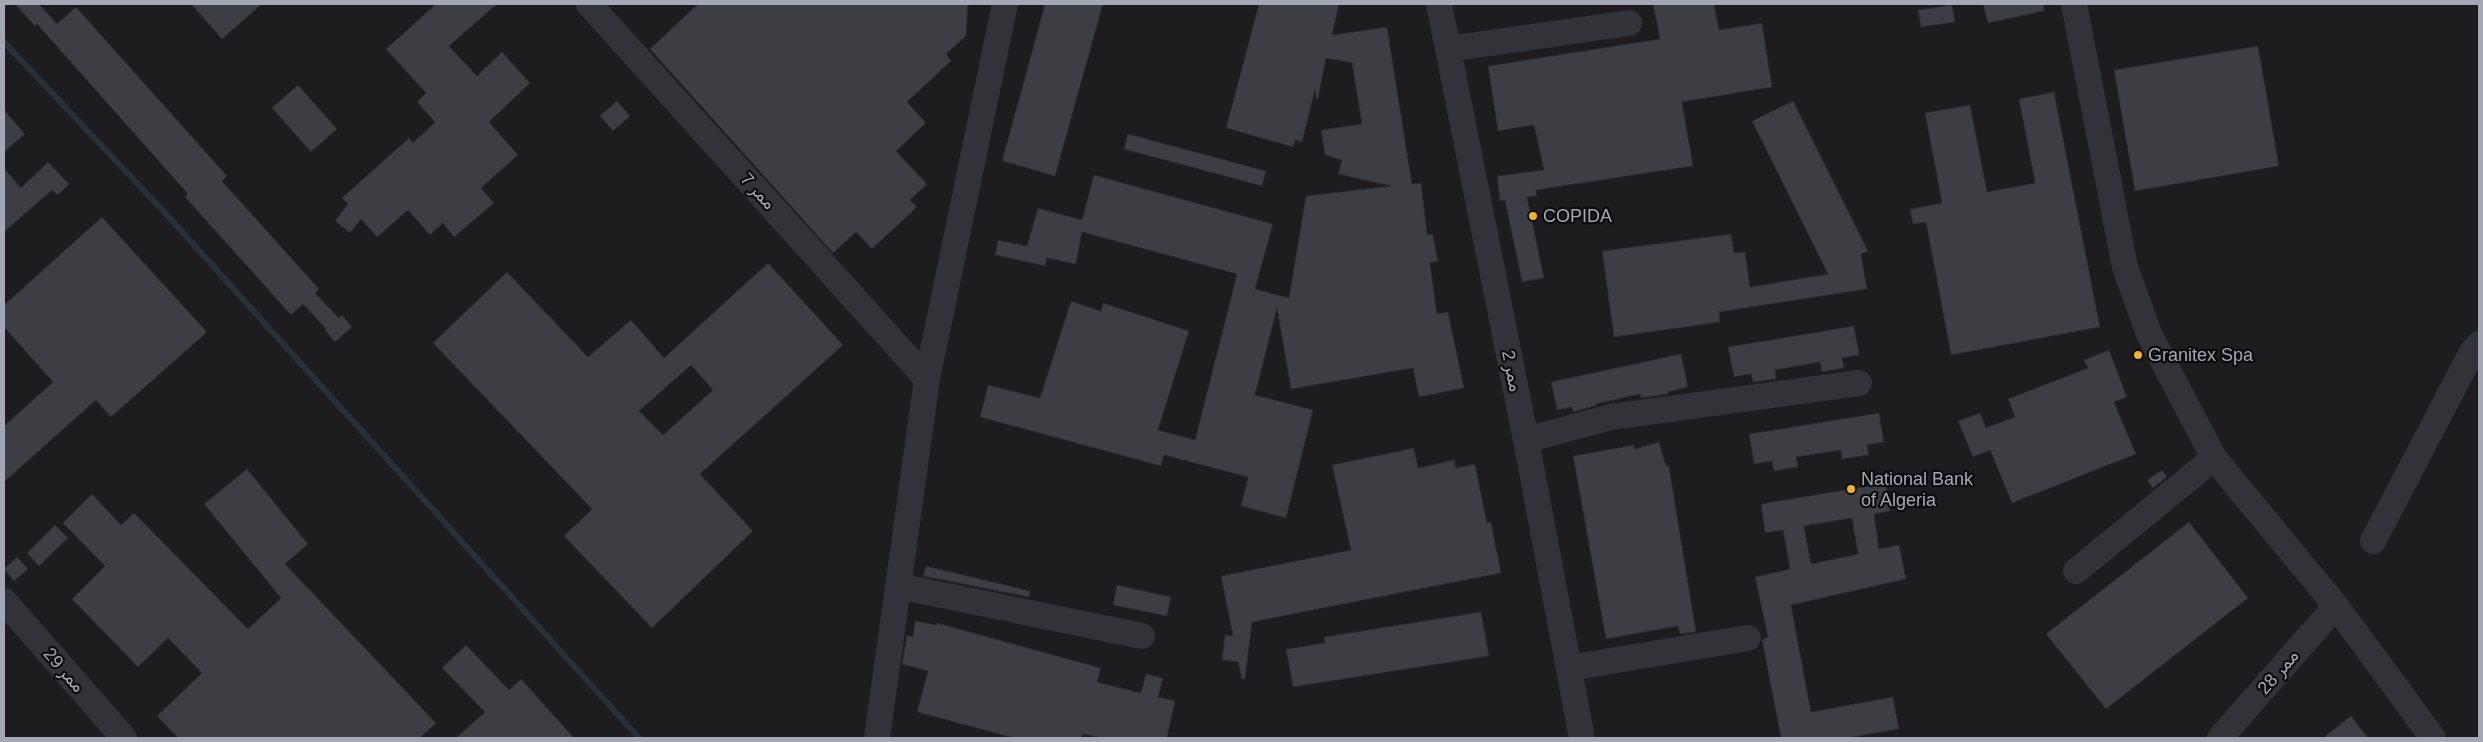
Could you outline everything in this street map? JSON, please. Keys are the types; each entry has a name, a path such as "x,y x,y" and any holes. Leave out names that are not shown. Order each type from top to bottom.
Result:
{"lane":[{"name":"ممر 7","path":"588,4 927,379"},
{"path":"877,738 927,379 1005,4"},
{"name":"ممر 2","path":"1438,4 1526,440 1582,738"},
{"path":"2074,4 2125,267 2149,334 2214,458 2336,606 2433,738"},
{"path":"1448,50 1629,23"},
{"path":"2373,541 2472,352 2479,344"},
{"path":"1526,440 1611,417 1859,383"},
{"path":"2076,571 2214,458"},
{"path":"898,586 1142,636"},
{"name":"ممر 29","path":"4,602 124,738"},
{"name":"ممر 28","path":"2220,738 2336,606"},
{"path":"1569,668 1748,638"}],"shaded area":[{"path":"4,4 2479,4 2479,738 4,738"}],"building":[{"path":"15,4 39,4 57,24 76,7 227,176 222,181 319,289 315,293 339,318 342,315 352,327 335,342 303,304 291,315 185,197 188,194 37,24 35,26"},
{"path":"191,4 262,4 222,39"},
{"path":"436,4 497,4 449,46 477,76 502,52 530,83 489,122 518,155 481,188 494,203 454,237 443,223 430,235 408,210 377,237 361,219 350,233 335,221 348,204 342,198 409,138 413,143 435,122 417,102 426,93 386,49"},
{"path":"698,4 968,4 966,36 946,54 951,61 907,102 926,123 896,151 927,184 910,200 917,207 872,249 856,232 833,253 650,49"},
{"path":"1045,4 1103,4 1055,176 1002,161"},
{"path":"1259,4 1339,4 1332,35 1387,27 1412,184 1421,183 1427,234 1433,235 1438,261 1430,263 1437,314 1448,312 1464,388 1419,397 1413,368 1291,389 1277,308 1255,395 1313,410 1286,518 1241,506 1248,477 1164,455 1161,466 980,417 988,385 1040,398 1071,301 1101,311 1103,303 1189,331 1158,430 1195,440 1237,274 1082,232 1076,264 1047,258 1045,266 995,255 998,240 1027,246 1038,208 1082,220 1094,175 1273,224 1255,289 1289,298 1306,196 1391,186 1338,174 1342,160 1325,155 1321,130 1362,124 1352,63 1326,58 1318,99 1316,99 1315,90 1302,142 1295,140 1293,147 1226,128"},
{"path":"1653,4 1714,4 1719,30 1762,23 1772,87 1682,102 1693,166 1536,190 1537,196 1527,197 1544,278 1522,282 1505,200 1500,201 1497,176 1544,170 1534,125 1498,131 1488,66 1660,39"},
{"path":"1983,4 2044,4 2044,11 1988,23"},
{"path":"1952,5 1955,22 1921,27 1918,10"},
{"path":"2258,46 2279,166 2135,191 2114,70"},
{"path":"298,85 337,129 311,152 272,108"},
{"path":"2054,92 2100,327 1951,355 1926,222 1913,224 1910,209 1942,203 1925,113 1970,105 1987,192 2035,183 2019,99"},
{"path":"617,101 630,116 613,131 600,116"},
{"path":"1793,101 1868,251 1861,254 1867,289 1719,312 1720,322 1614,337 1602,251 1731,234 1734,253 1745,252 1750,287 1828,274 1752,121"},
{"path":"4,110 25,134 4,152"},
{"path":"1128,134 1266,171 1262,186 1124,149"},
{"path":"48,162 69,184 58,195 52,190 4,232 4,168 21,188"},
{"path":"102,217 207,332 111,417 96,400 4,482 4,426 53,382 4,327 4,305"},
{"path":"768,263 843,345 700,474 753,531 652,628 564,536 592,509 433,343 507,272 588,357 631,320 664,358","holes":["691,365 713,390 663,435 639,411"]},
{"path":"1854,326 1859,355 1842,358 1844,368 1822,372 1820,362 1775,370 1776,379 1753,382 1751,374 1734,377 1728,347"},
{"path":"2109,350 2127,397 2114,402 2136,454 2012,503 1990,450 1973,457 1958,421 1980,413 1986,428 2015,417 2008,399 2088,368 2084,360"},
{"path":"1681,354 1688,387 1668,392 1668,394 1641,398 1640,394 1596,404 1573,412 1572,407 1557,410 1551,382"},
{"path":"1879,413 1884,442 1867,445 1869,455 1842,459 1841,450 1796,457 1798,467 1774,471 1772,461 1754,464 1749,434"},
{"path":"1659,442 1666,466 1669,466 1696,632 1680,634 1678,626 1606,639 1573,456 1634,445 1635,449"},
{"path":"1414,448 1418,468 1454,460 1456,468 1475,464 1487,523 1491,522 1501,573 1252,622 1245,679 1242,679 1238,662 1222,660 1225,635 1233,636 1221,576 1351,550 1332,465"},
{"path":"247,469 308,544 285,564 436,723 420,738 178,738 157,716 202,673 168,638 138,667 72,599 105,566 63,523 92,494 121,525 134,513 248,629 281,598 204,504"},
{"path":"2162,470 2167,477 2153,488 2147,480"},
{"path":"1886,483 1890,511 1874,514 1879,549 1899,545 1906,579 1791,605 1811,712 1893,697 1899,729 1847,738 1781,738 1762,640 1768,637 1755,577 1790,569 1783,530 1765,533 1761,504","holes":["1852,518 1858,554 1811,564 1804,526"]},
{"path":"2189,522 2248,598 2106,709 2046,634"},
{"path":"55,525 68,538 39,566 27,553"},
{"path":"17,557 28,569 14,581 4,569"},
{"path":"926,566 1030,591 1029,597 923,576"},
{"path":"1117,585 1171,597 1167,616 1113,605"},
{"path":"1481,612 1489,656 1293,687 1286,649 1325,643 1324,637"},
{"path":"915,621 936,625 937,623 1101,668 1097,682 1141,693 1146,674 1163,678 1158,697 1175,701 1167,738 1102,738 1083,734 1081,738 1014,738 917,712 928,671 902,664 907,635 913,637"},
{"path":"466,645 509,690 521,679 574,738 456,738 485,712 442,668"},
{"path":"2351,716 2368,738 2323,738"}],"waterway":[{"path":"4,42 166,214 639,738"}],"place":[{"name":"COPIDA","path":"1533,216"},
{"name":"Granitex Spa","path":"2138,355"},
{"name":"National Bank of Algeria","path":"1851,489"}]}
